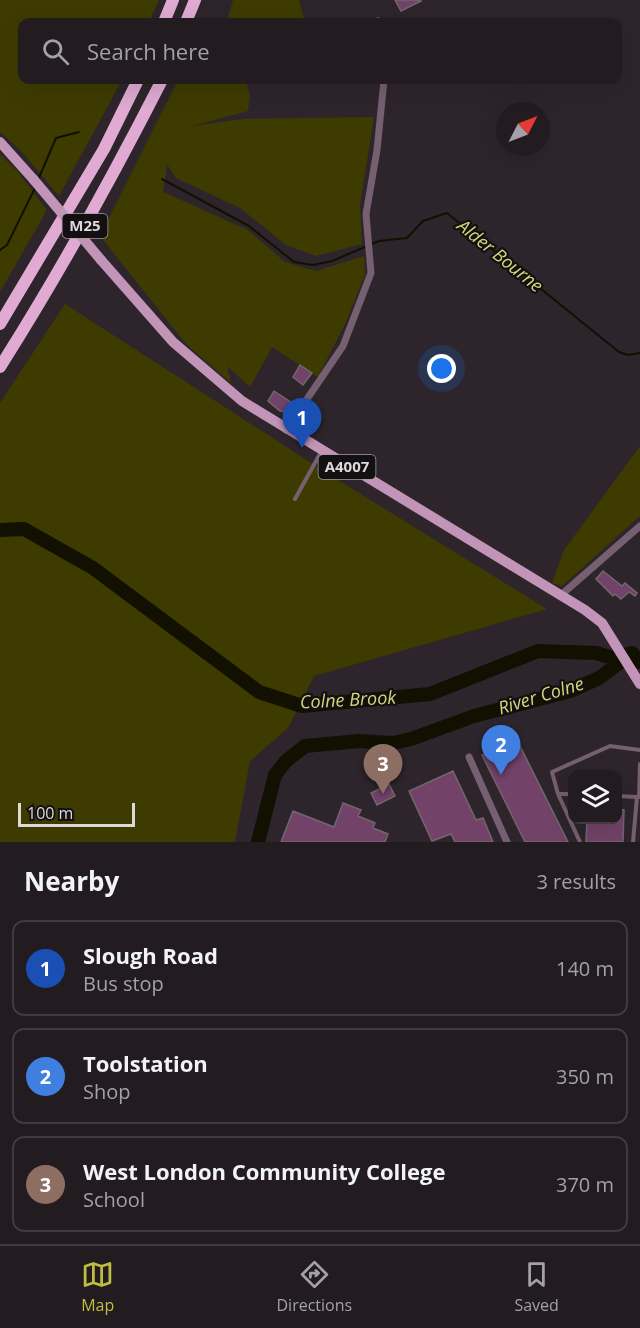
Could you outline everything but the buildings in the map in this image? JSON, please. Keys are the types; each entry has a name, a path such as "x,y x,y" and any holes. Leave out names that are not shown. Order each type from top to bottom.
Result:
{"highway":[{"path":"166,18 173,0"},
{"path":"188,18 195,0"},
{"name":"M25","path":"0,324 104,149 136,84"},
{"name":"M25","path":"0,367 53,282 115,172 160,84"}],"main road":[{"name":"A4007","path":"0,142 173,342 203,370 242,401 286,430 561,595 602,623 639,682"}],"street":[{"path":"286,430 343,346 371,273 366,213 377,150 384,84"},
{"path":"561,595 640,526"},
{"path":"469,757 507,842"}],"lane":[{"path":"295,499 321,452"},
{"path":"580,842 558,794 552,772 610,746 640,750"},
{"path":"633,842 639,797 640,764"},
{"path":"558,794 568,794"},
{"path":"622,796 639,797"}],"shaded area":[{"path":"0,0 159,0 151,18 18,18 18,84 120,84 59,196 21,151 0,132"},
{"path":"233,0 299,0 304,18 228,18"},
{"path":"176,84 247,84 250,96 248,111 192,126 243,119 374,117 360,205 362,244 316,256 286,245 240,208 176,178 167,164 163,192 248,230 285,262 316,271 364,256 365,275 345,324 318,377 272,347 250,387 227,366 231,383 186,344 100,236"},
{"path":"0,154 18,172 47,210 0,292"},
{"path":"65,304 333,477 547,609 314,676 288,728 250,761 235,842 0,842 0,403"},
{"path":"640,446 640,516 562,586 552,583 564,550"}],"waterway":[{"name":"Alder Bourne","path":"38,180 56,138 79,132"},
{"name":"Alder Bourne","path":"162,179 249,226 294,262 313,265 332,261 379,241 407,238 423,221 447,213 619,352 628,355 640,353"},
{"name":"Alder Bourne","path":"0,250 7,245 35,188"},
{"name":"Colne Brook","path":"0,530 24,529 93,568 259,692 302,706 430,694 538,651 596,653 613,658 632,653 640,662"},
{"name":"River Colne","path":"258,842 275,775 286,761 305,746 359,741 393,743 411,739 474,716 570,691 599,678 630,655"}],"place":[{"name":"Slough Road","path":"302,448"},
{"name":"Toolstation","path":"501,775"},
{"name":"West London Community College","path":"383,794"}]}
